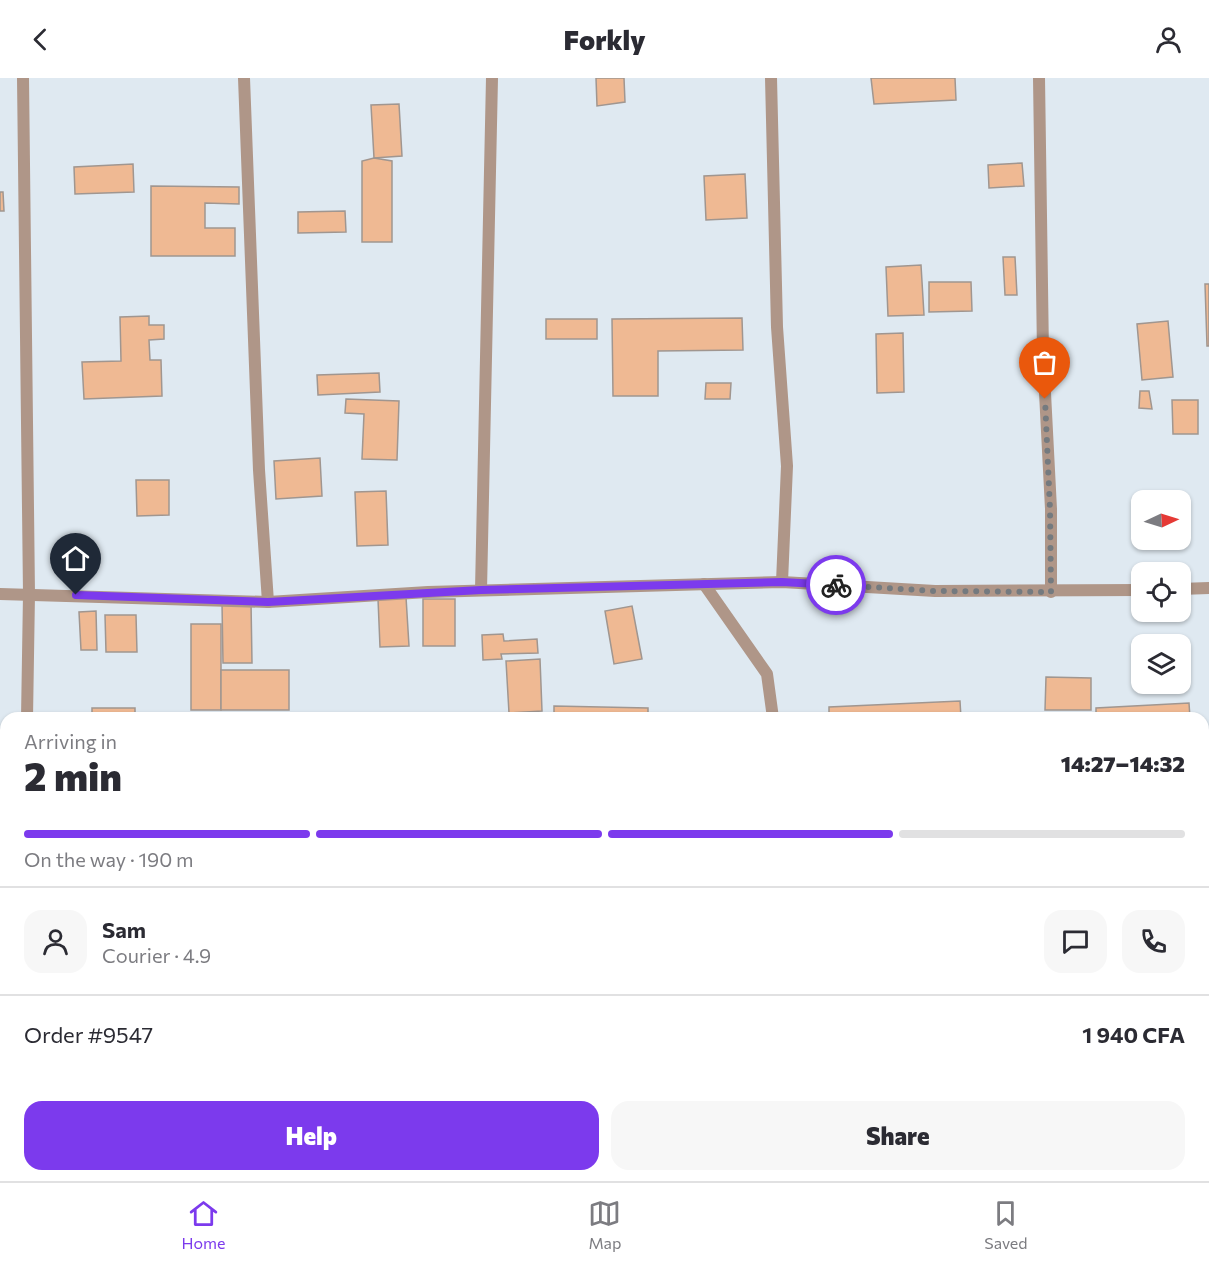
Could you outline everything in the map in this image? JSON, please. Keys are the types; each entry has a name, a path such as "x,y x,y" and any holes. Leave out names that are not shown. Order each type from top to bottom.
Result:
{"street":[{"path":"23,78 29,594 27,712"},
{"path":"244,78 259,470 268,602"},
{"path":"481,590 492,78"},
{"path":"771,78 777,327 787,466 782,582"},
{"path":"1039,78 1043,354 1051,592"},
{"path":"0,594 268,602 481,590 782,582 935,591 1131,590"},
{"path":"704,584 767,674 772,712"},
{"path":"1191,589 1209,588"}],"building":[{"path":"596,78 624,78 625,102 597,106"},
{"path":"871,78 955,78 956,100 874,104"},
{"path":"399,104 402,156 374,158 371,105"},
{"path":"374,158 392,161 392,242 362,242 362,161"},
{"path":"1022,163 1024,186 989,188 988,165"},
{"path":"133,164 134,192 75,194 74,167"},
{"path":"745,174 747,218 706,220 704,176"},
{"path":"151,186 239,187 239,204 205,203 205,228 235,228 235,256 151,256"},
{"path":"0,192 3,192 4,211 0,211"},
{"path":"345,211 346,232 298,233 298,212"},
{"path":"1003,257 1015,257 1017,295 1005,295"},
{"path":"921,265 924,315 888,316 886,267"},
{"path":"929,282 971,282 972,311 929,312"},
{"path":"1205,284 1209,284 1209,346 1207,346"},
{"path":"149,316 149,325 164,325 164,339 149,340 150,360 161,360 162,396 84,399 82,362 121,361 120,317"},
{"path":"742,318 743,350 658,351 658,396 613,396 612,319"},
{"path":"546,319 597,319 597,339 546,339"},
{"path":"1168,321 1173,377 1142,380 1137,324"},
{"path":"903,333 904,392 877,393 876,334"},
{"path":"379,373 380,392 318,395 317,375"},
{"path":"706,383 731,383 730,399 705,399"},
{"path":"1140,391 1149,391 1152,409 1139,408"},
{"path":"346,399 399,401 397,460 362,459 364,414 345,413"},
{"path":"1172,400 1198,400 1198,434 1173,434"},
{"path":"320,458 322,496 276,499 274,461"},
{"path":"136,480 169,480 169,515 137,516"},
{"path":"386,491 388,545 357,546 355,492"},
{"path":"406,597 409,646 380,647 378,599"},
{"path":"423,599 455,599 455,646 423,646"},
{"path":"251,602 252,663 223,663 222,603"},
{"path":"632,606 642,659 614,664 605,611"},
{"path":"96,611 97,650 81,650 79,612"},
{"path":"105,615 136,615 137,652 106,652"},
{"path":"191,624 221,624 221,710 191,710"},
{"path":"503,634 504,641 537,639 538,653 501,654 502,659 483,660 482,635"},
{"path":"540,659 542,711 509,712 506,661"},
{"path":"221,670 289,670 289,710 221,710"},
{"path":"1046,677 1091,678 1091,710 1045,710"},
{"path":"960,701 961,712 829,712 829,707"},
{"path":"1189,703 1190,712 1096,712 1096,708"},
{"path":"554,706 648,708 648,712 554,712"},
{"path":"92,708 135,708 135,712 92,712"}],"way so far":[{"path":"836,585 935,591 1051,592 1045,399"}],"route":[{"path":"76,595 268,602 481,590 782,582 836,585"}]}
